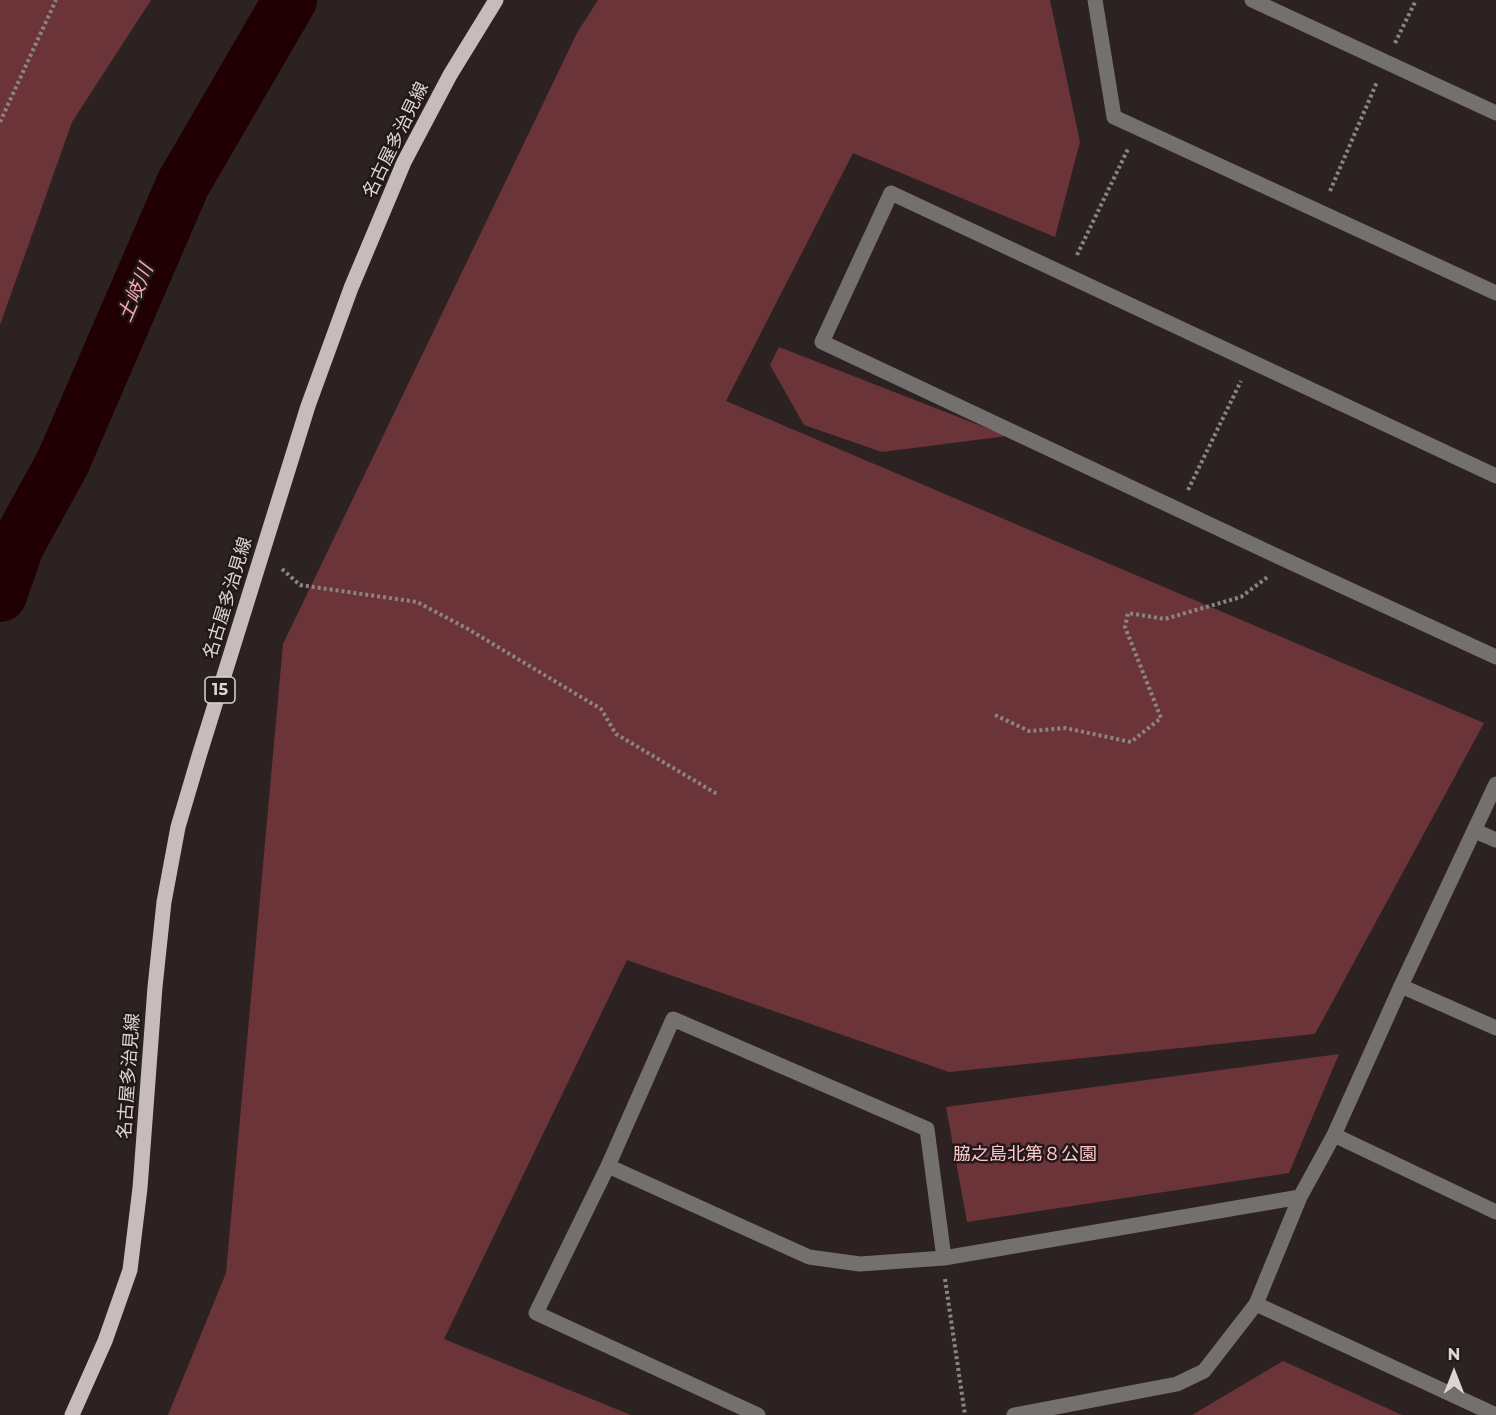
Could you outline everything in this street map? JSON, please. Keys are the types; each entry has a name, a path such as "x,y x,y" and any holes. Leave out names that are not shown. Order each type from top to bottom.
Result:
{"main road":[{"name":"名古屋多治見線","path":"72,1415 105,1341 130,1270 141,1188 154,987 164,902 178,827 312,395 351,288 404,162 450,75 496,0"}],"street":[{"path":"1095,0 1114,117 1496,293"},
{"path":"1252,0 1496,113"},
{"path":"1496,476 891,193 822,342 1496,657"},
{"path":"1014,1415 1178,1384 1204,1371 1256,1304 1300,1197 1334,1135 1496,784"},
{"path":"1475,831 1496,840"},
{"path":"1401,986 1496,1028"},
{"path":"758,1415 536,1313 608,1166 673,1020 927,1129 944,1258"},
{"path":"1334,1135 1496,1212"},
{"path":"608,1166 809,1257 860,1264 944,1258 1300,1197"},
{"path":"1256,1304 1496,1414"}],"path":[{"path":"0,122 56,0"},
{"path":"1321,211 1416,0"},
{"path":"1067,276 1138,129"},
{"path":"1179,509 1250,361"},
{"path":"263,553 300,585 417,602 468,629 601,709 616,734 717,794"},
{"path":"995,715 1029,731 1065,728 1131,742 1161,718 1125,627 1128,613 1165,619 1241,597 1269,576 1279,557"},
{"path":"944,1258 945,1285 966,1415"}],"green space":[{"path":"0,0 151,0 72,122 0,325"},
{"path":"598,0 1050,0 1080,142 1055,237 853,153 726,401 1484,723 1315,1034 949,1072 627,960 444,1339 631,1415 168,1415 226,1273 283,644 577,33"},
{"path":"779,347 1007,436 882,452 804,425 770,365"},
{"name":"脇之島北第８公園","path":"1339,1054 1289,1173 967,1222 946,1107"},
{"path":"1283,1361 1402,1415 1192,1415"}],"waterway":[{"name":"土岐川","path":"0,595 17,546 63,462 183,184 290,0"}]}
